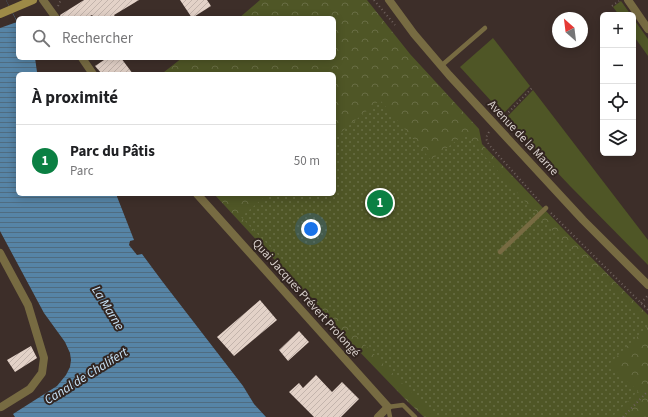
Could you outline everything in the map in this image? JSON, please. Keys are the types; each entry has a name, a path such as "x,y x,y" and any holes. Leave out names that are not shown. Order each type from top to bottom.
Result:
{"main road":[{"path":"0,14 33,0"}],"street":[{"path":"43,0 55,16"},
{"name":"Avenue de la Marne","path":"389,0 414,34 441,66 583,220 648,285"},
{"path":"628,0 648,29"},
{"path":"83,60 92,72"},
{"name":"Quai Jacques Prévert Prolongé","path":"199,196 388,407"},
{"path":"0,253 28,305 44,358 42,373 30,389 1,407"},
{"path":"378,417 388,407"}],"lane":[{"path":"441,66 485,28"},
{"path":"500,252 546,208"},
{"path":"390,417 388,407 403,405 415,417"}],"path":[{"path":"57,8 61,0"},
{"path":"612,6 620,0"},
{"path":"503,118 532,88"},
{"path":"489,132 486,136 486,141 490,146 546,208 648,310"},
{"path":"641,303 648,295"},
{"path":"644,306 648,305"},
{"path":"623,417 648,391"}],"green space":[{"path":"260,0 367,0 410,54 479,129 482,144 648,315 648,417 424,417 407,401 354,346 216,196 336,196 336,72 164,72 179,60 336,60 336,16 241,16"},
{"path":"621,1 629,12 617,12 613,7"},
{"path":"636,22 648,39 648,56 636,39"},
{"path":"493,38 530,86 503,114 460,67"},
{"path":"533,90 648,240 648,265 570,186 506,118"},
{"path":"380,100 431,160 465,134 538,216 648,326 609,364 638,391 612,417 435,417 241,217 266,196 336,196 336,136"}],"water":[{"path":"0,0 6,0 16,19 16,60 35,60 37,72 16,72 16,196 117,196 134,240 130,241 129,245 137,255 142,254 243,386 254,404 266,417 15,417 13,414 57,386 66,375 70,367 71,360 70,353 65,342 44,313 0,231"}],"pier":[{"path":"0,0 6,0 16,22 0,28"}],"building":[{"path":"84,0 139,0 114,15 115,16 60,15"},
{"path":"180,0 207,0 211,6 195,16 191,16"},
{"path":"104,60 122,60 132,72 100,72 95,66"},
{"path":"260,300 277,320 234,356 217,337"},
{"path":"299,331 309,342 288,361 279,350"},
{"path":"31,346 37,358 15,372 7,360"},
{"path":"316,375 332,392 342,382 359,399 341,417 314,417 289,392 299,383 303,388"}],"place":[{"name":"Parc du Pâtis","path":"380,203"}],"water label":[{"name":"La Marne","path":"108,308"},
{"name":"Canal de Chalifert","path":"86,376"}]}
